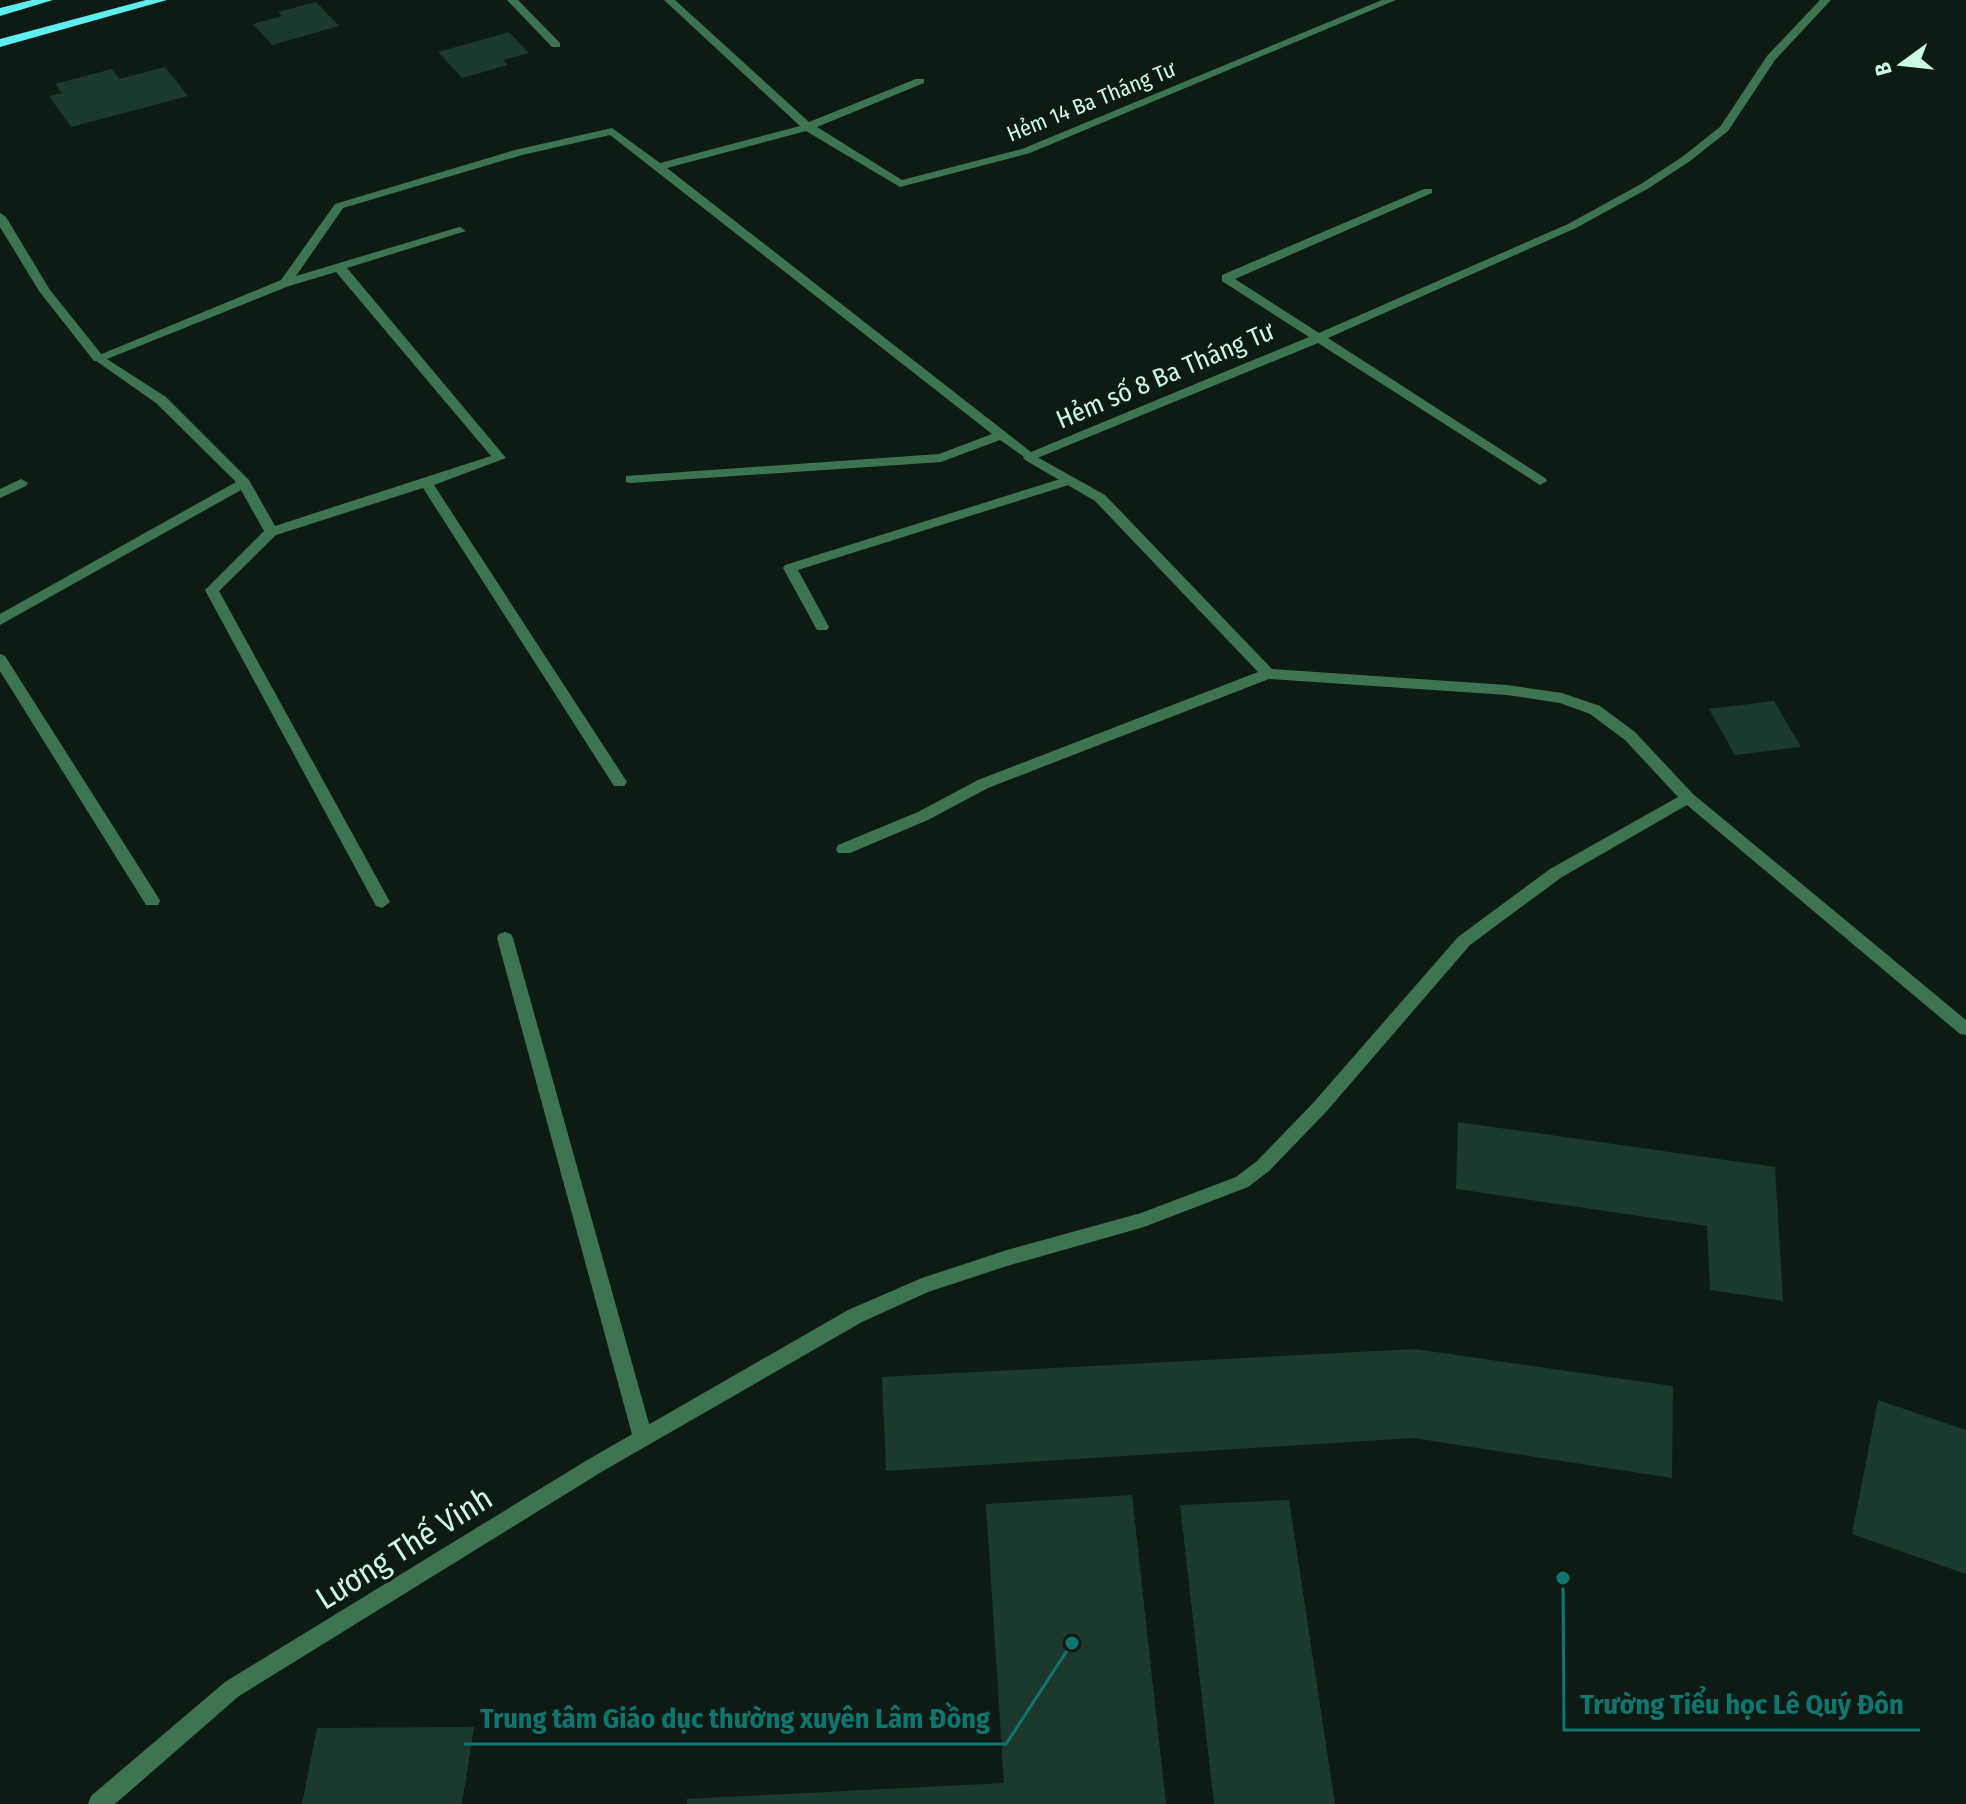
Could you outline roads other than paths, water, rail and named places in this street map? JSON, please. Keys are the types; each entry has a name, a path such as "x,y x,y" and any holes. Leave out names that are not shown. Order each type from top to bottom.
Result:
{"main road":[{"path":"0,12 47,0"},
{"path":"0,26 5,42 161,0"}],"street":[{"path":"512,0 556,45"},
{"name":"Hẻm 14 Ba Tháng Tư","path":"669,0 808,127 900,184 1026,151 1391,0"},
{"name":"Hẻm số 8 Ba Tháng Tư","path":"1030,457 1318,338 1572,226 1645,186 1724,129 1771,58 1826,0"},
{"path":"659,167 808,127 920,81"},
{"path":"285,283 339,206 519,152 612,131 1030,457 1100,498 1268,674"},
{"path":"1428,191 1226,278 1540,481"},
{"path":"0,217 45,291 98,358 161,400 244,483 271,532"},
{"path":"98,358 285,283 460,231"},
{"path":"339,267 499,458 271,532 212,590 382,902"},
{"path":"631,479 941,458 1001,435"},
{"path":"822,627 790,568 1070,480"},
{"path":"0,494 21,483"},
{"path":"0,620 244,483"},
{"path":"426,483 619,782"},
{"path":"0,659 152,901"},
{"path":"844,849 923,816 983,784 1268,674 1507,690 1562,698 1595,710 1630,736 1688,798 1966,1029"},
{"name":"Lương Thế Vinh","path":"99,1804 232,1689 643,1438 855,1316 922,1286 1144,1220 1242,1182 1263,1166 1320,1107 1464,941 1556,873 1688,798"},
{"path":"505,938 643,1438"}],"place":[{"name":"Trường Tiểu học Lê Quý Đôn","path":"1563,1578"},
{"name":"Trung tâm Giáo dục thường xuyên Lâm Đồng","path":"1072,1643"}]}
